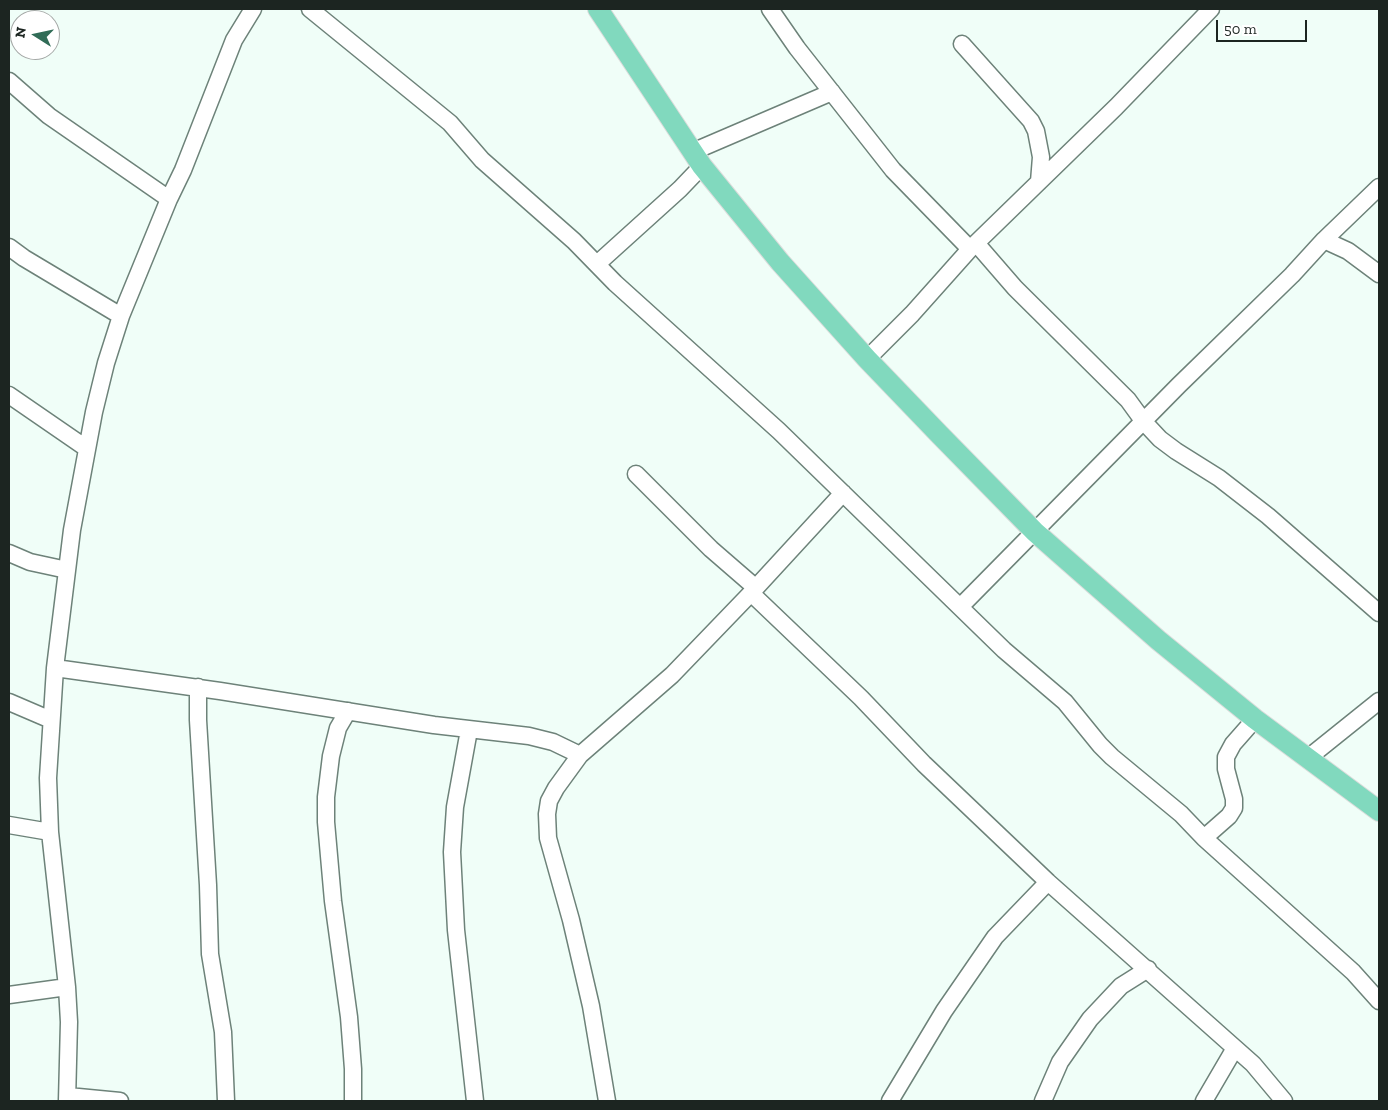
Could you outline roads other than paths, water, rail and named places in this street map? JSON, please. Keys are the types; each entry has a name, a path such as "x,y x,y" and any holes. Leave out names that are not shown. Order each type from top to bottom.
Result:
{"main road":[{"path":"598,9 697,159 780,262 867,359 1035,532 1158,640 1255,719 1379,811"}],"street":[{"path":"120,1101 68,1099 69,1030 67,987 50,832 48,778 55,668 72,530 86,448 106,363 121,316 168,199 189,155 234,40 253,9"},
{"path":"310,9 450,123 482,160 574,242 615,283 780,431 1004,650 1065,702 1112,757 1181,814 1204,838 1353,972 1379,1001"},
{"path":"770,9 797,48 904,183 973,246 1128,400 1144,422 1160,439 1219,478 1268,516 1379,614"},
{"path":"867,359 912,314 973,246 1211,9"},
{"path":"962,44 1032,121 1041,157 1039,182"},
{"path":"9,81 49,116 168,199"},
{"path":"597,264 680,189 697,159 832,92"},
{"path":"960,607 1292,275 1324,240 1379,187"},
{"path":"1324,240 1348,251 1379,274"},
{"path":"9,247 121,316"},
{"path":"9,395 86,448"},
{"path":"636,474 930,770 1048,882 1235,1048 1258,1070 1284,1101"},
{"path":"607,1101 591,1006 546,827 549,801 580,755 672,675 754,591 843,492"},
{"path":"9,553 30,562 67,570"},
{"path":"55,668 198,687 469,730 541,738 580,755"},
{"path":"198,687 210,954 223,1032 226,1101"},
{"path":"1308,758 1379,701"},
{"path":"9,702 51,720"},
{"path":"348,711 338,728 331,756 326,798 326,822 333,901 350,1026 353,1101"},
{"path":"1204,838 1229,816 1234,808 1234,799 1226,769 1226,757 1233,744 1255,719"},
{"path":"469,730 454,807 452,852 456,930 475,1101"},
{"path":"9,826 50,832"},
{"path":"890,1101 944,1011 995,938 1048,882"},
{"path":"1043,1101 1060,1062 1090,1019 1120,986 1148,969"},
{"path":"9,995 67,987"},
{"path":"1204,1101 1235,1048"}]}
